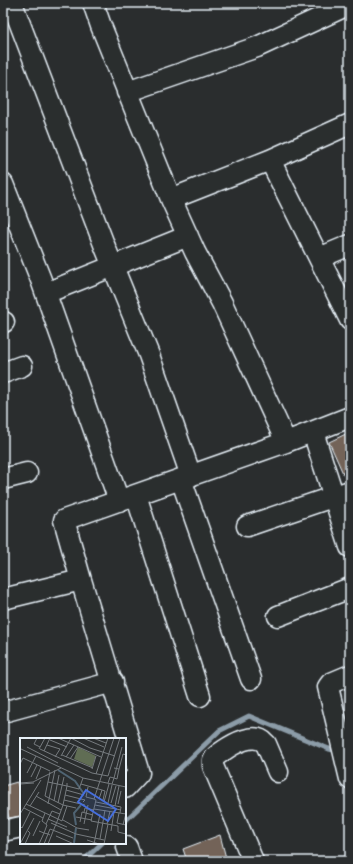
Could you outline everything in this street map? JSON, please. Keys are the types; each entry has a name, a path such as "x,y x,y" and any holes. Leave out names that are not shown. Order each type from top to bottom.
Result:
{"street":[{"path":"12,3 113,266 149,354 186,477 251,679"},
{"path":"93,3 127,92 171,198 188,236 222,303 286,442"},
{"path":"127,92 257,47 350,4"},
{"path":"171,198 270,160 350,124"},
{"path":"270,160 350,320"},
{"path":"3,184 128,498 200,696"},
{"path":"46,292 188,236"},
{"path":"319,258 350,245"},
{"path":"3,373 22,366"},
{"path":"126,787 139,773 64,520 286,442 350,416"},
{"path":"313,432 342,493 350,547"},
{"path":"3,479 27,473"},
{"path":"247,526 342,493"},
{"path":"3,599 81,580"},
{"path":"278,616 350,588"},
{"path":"349,774 328,687 331,683 350,675"},
{"path":"3,712 113,682"},
{"path":"253,861 213,766 213,760 232,745 246,739 258,739 263,740 266,744 278,772"},
{"path":"3,832 20,827"}],"building":[{"path":"350,432 350,480 346,480 329,442"},
{"path":"17,782 20,792 20,816 9,818 3,798 3,786"},
{"path":"220,835 226,858 218,861 187,861 183,849"}],"waterway":[{"path":"126,820 219,731 249,716 329,749 338,751"},
{"path":"83,861 101,844"}]}
